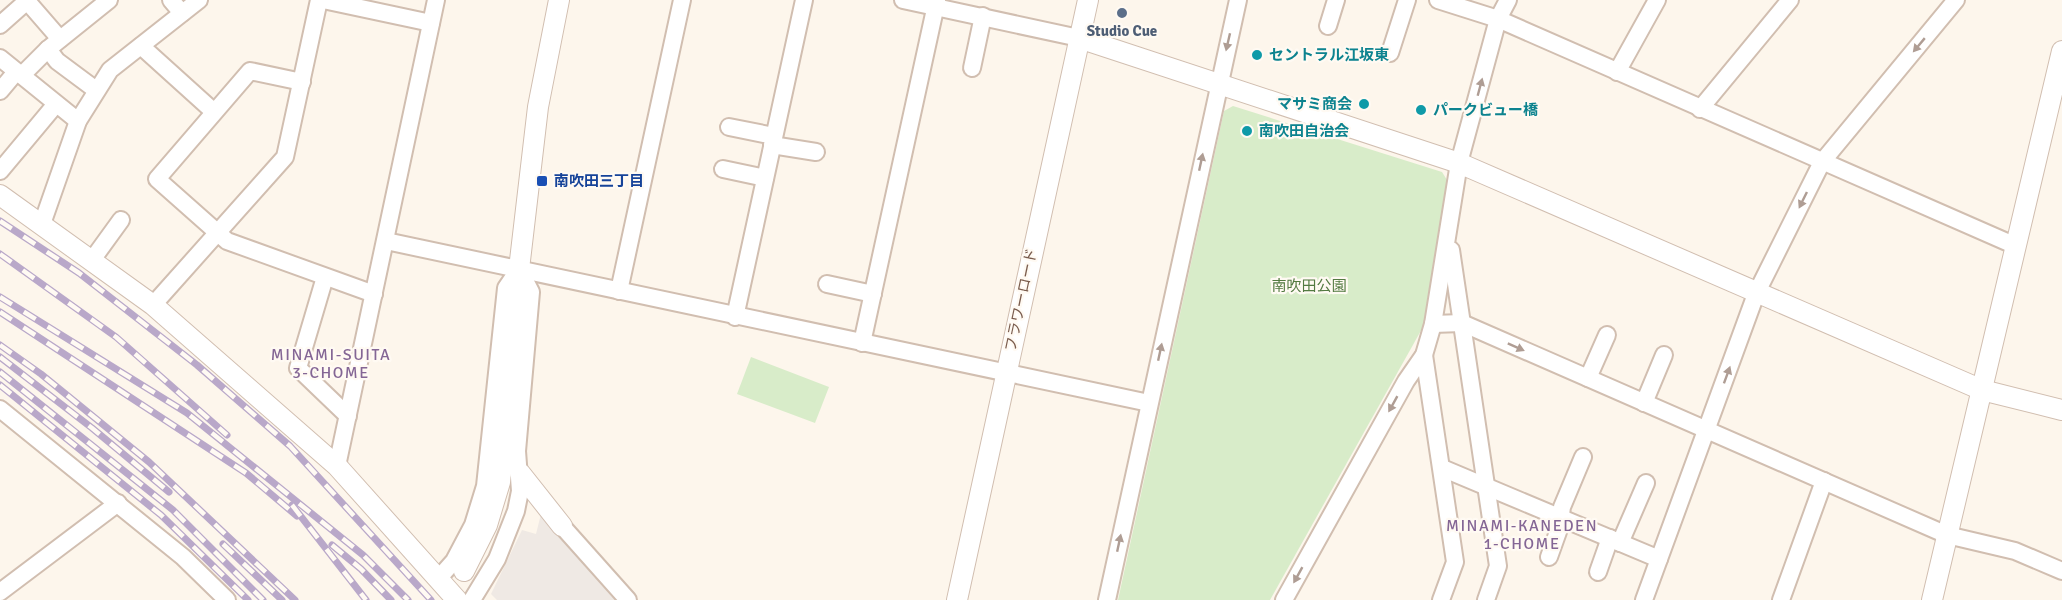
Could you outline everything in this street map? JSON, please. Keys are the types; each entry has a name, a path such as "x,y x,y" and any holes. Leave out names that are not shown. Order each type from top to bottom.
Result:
{"street":[{"path":"171,0 182,13"},
{"path":"42,224 78,121 110,70 199,0"},
{"path":"153,305 285,157 321,0 431,23"},
{"path":"337,466 436,0"},
{"path":"464,571 487,525 500,482 519,269 538,107 559,0"},
{"path":"619,291 682,0"},
{"path":"735,317 804,0"},
{"path":"903,0 936,4 1080,39 1459,163 1756,294 1982,390 2062,410"},
{"name":"フラワーロード","path":"957,600 1088,0"},
{"path":"1107,600 1238,0"},
{"path":"1328,26 1336,0"},
{"path":"1390,53 1407,0"},
{"path":"1438,0 1462,4 1498,19 2016,246"},
{"path":"1284,600 1406,381 1424,355 1433,324 1459,163 1498,19 1508,0"},
{"path":"1617,72 1657,0"},
{"path":"1700,109 1790,0"},
{"path":"1644,600 1756,294 1822,162 1956,0"},
{"path":"0,25 27,1 54,44 57,61 96,90"},
{"path":"0,91 102,2"},
{"path":"862,343 936,4"},
{"path":"972,68 983,16"},
{"path":"141,46 213,111"},
{"path":"1932,600 2016,246 2055,114 2062,51"},
{"path":"0,58 78,121"},
{"path":"302,82 250,71 213,111 157,179 227,241 374,294"},
{"path":"0,171 56,104"},
{"path":"729,127 816,152"},
{"path":"723,169 765,178"},
{"path":"0,195 153,305 337,466 457,600"},
{"path":"92,260 121,220"},
{"path":"1448,236 1488,486 1498,566 1486,600"},
{"path":"386,241 735,317 1149,403"},
{"path":"472,600 497,559 516,511 520,473 517,451 531,292 519,269"},
{"path":"438,579 454,561 473,525 485,486 506,288 519,269"},
{"path":"325,277 298,369 348,416"},
{"path":"827,284 873,294"},
{"path":"1433,324 1462,323 1947,535 2016,551 2062,571"},
{"path":"1588,378 1607,335"},
{"path":"1424,355 1455,562 1441,600"},
{"path":"1644,403 1664,355"},
{"path":"0,409 183,556 226,600"},
{"path":"1549,557 1560,529 1561,516 1583,458"},
{"path":"1442,468 1659,559"},
{"path":"520,473 562,526 628,600"},
{"path":"1781,600 1824,481"},
{"path":"1598,572 1646,483"},
{"path":"0,592 118,503"}],"shaded area":[{"path":"542,510 618,600 497,600 491,594 522,530 536,534"}],"green space":[{"name":"南吹田公園","path":"1233,106 1442,172 1447,180 1423,327 1270,600 1118,600 1224,111"},
{"path":"751,357 829,387 815,423 737,394"}],"railway":[{"path":"0,221 79,273 197,365 290,446 431,600"},
{"path":"0,254 116,337 227,435"},
{"path":"0,297 187,413 363,555 408,600"},
{"path":"0,312 246,473 297,516"},
{"path":"0,345 41,374 149,462 295,600"},
{"path":"0,357 92,428 169,492"},
{"path":"0,372 173,510 263,600"},
{"path":"0,385 161,515 248,600"},
{"path":"292,505 366,600"},
{"path":"223,544 282,600"},
{"path":"332,545 361,569 391,600"}],"place":[{"name":"Studio Cue","path":"1122,13"},
{"name":"セントラル江坂東","path":"1257,55"},
{"name":"マサミ商会","path":"1364,104"},
{"name":"パークビュー橋","path":"1421,110"},
{"name":"南吹田自治会","path":"1247,131"},
{"name":"南吹田三丁目","path":"542,181"}],"district":[{"name":"MINAMI-SUITA 3-CHOME","path":"331,364"},
{"name":"MINAMI-KANEDEN 1-CHOME","path":"1522,535"}]}
